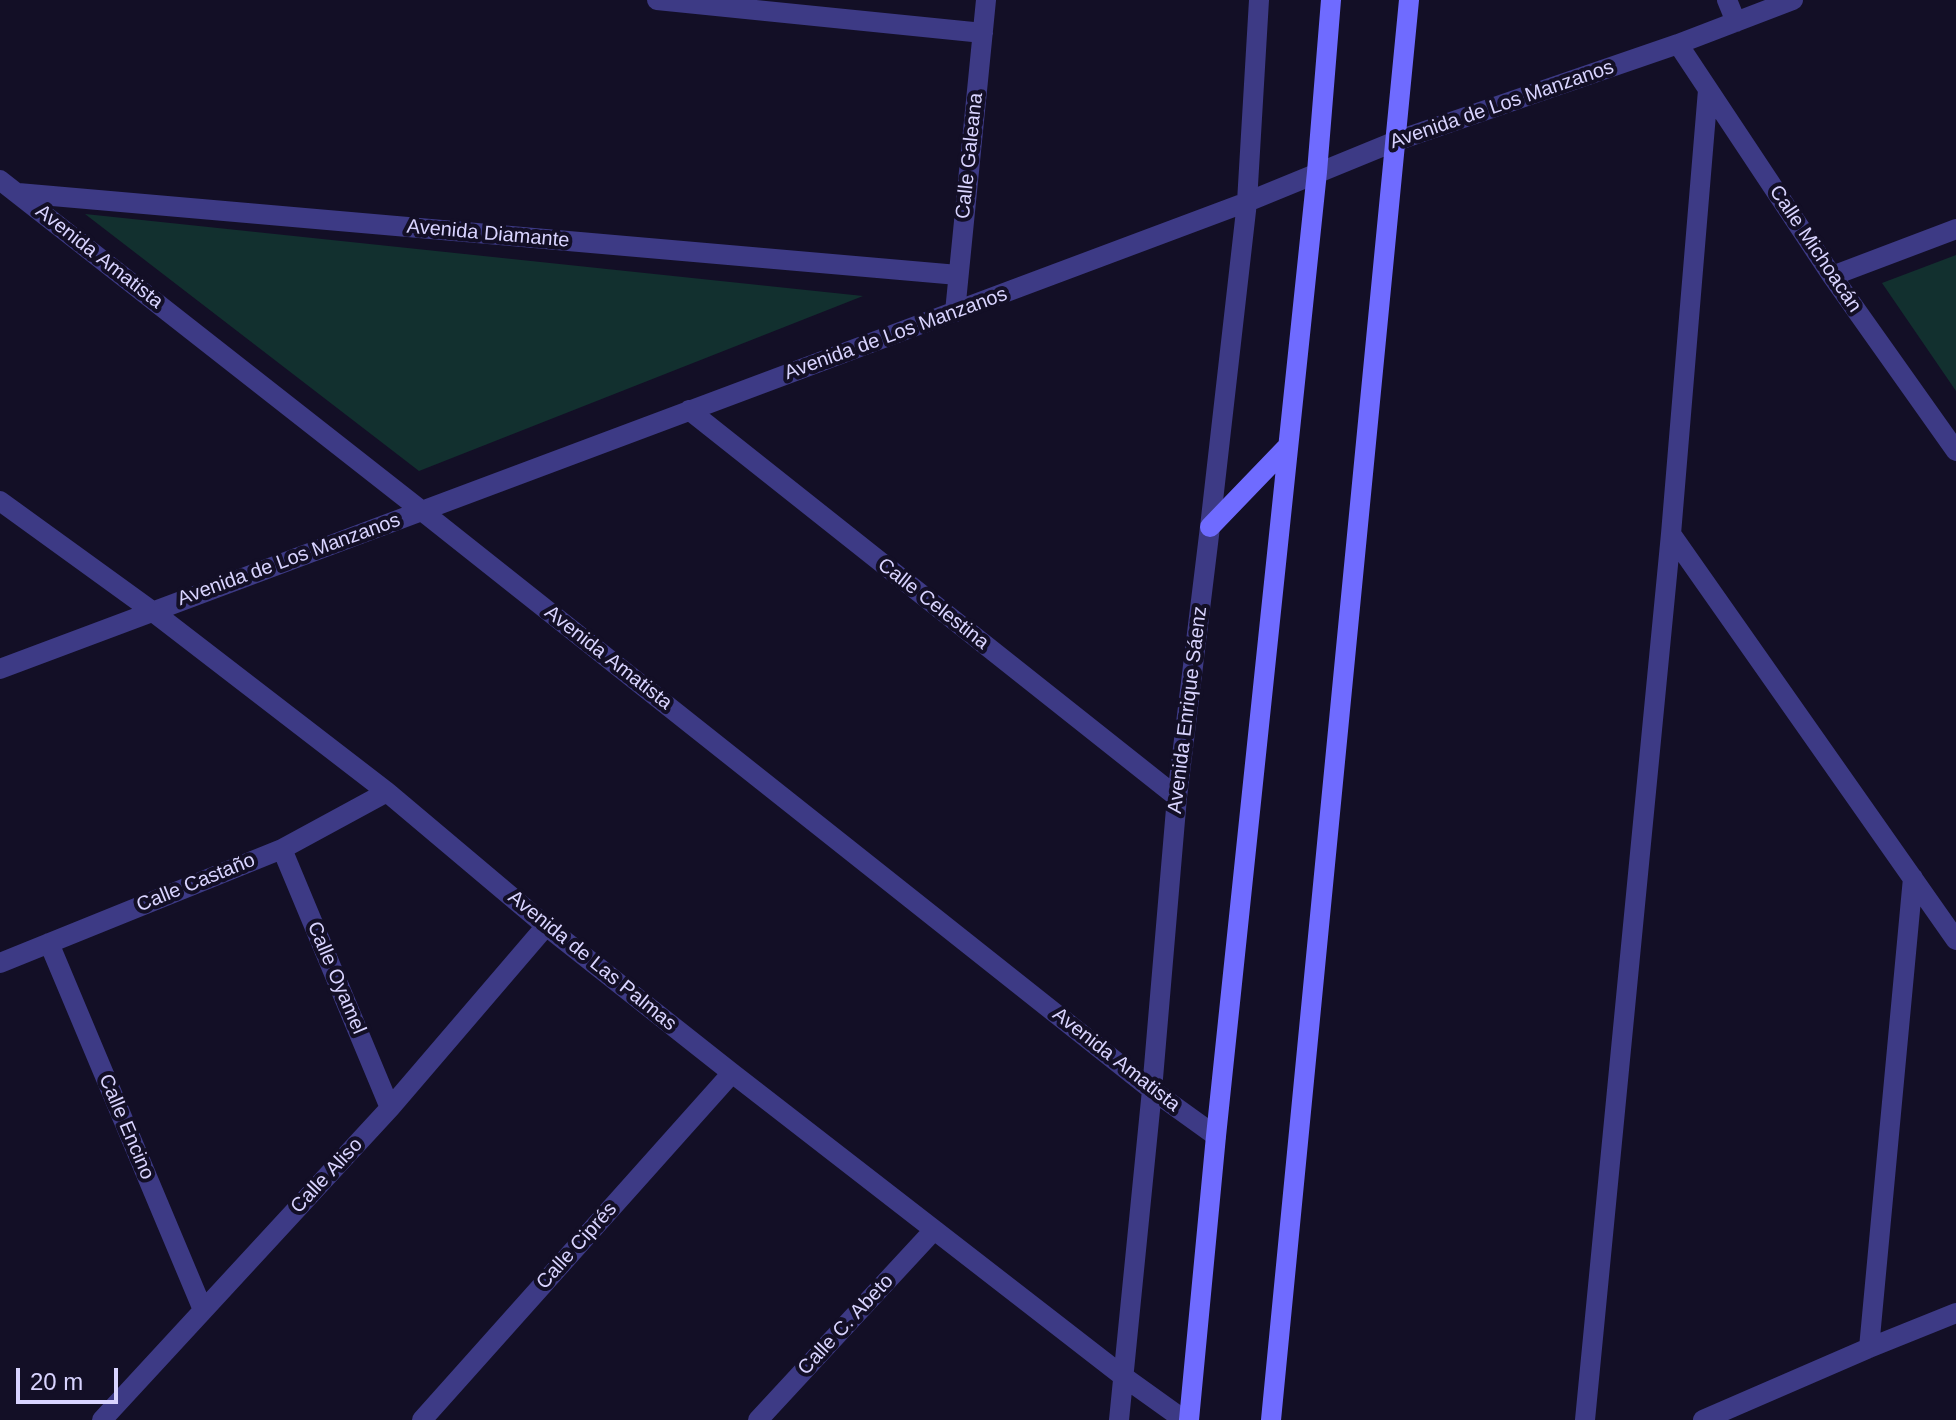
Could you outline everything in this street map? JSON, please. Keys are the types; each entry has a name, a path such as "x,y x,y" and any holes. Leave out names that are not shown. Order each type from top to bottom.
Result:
{"street":[{"path":"657,0 983,33"},
{"name":"Calle Galeana","path":"955,312 986,0"},
{"name":"Avenida Enrique Sáenz","path":"1121,1411 1177,797 1247,202 1259,0"},
{"path":"1187,1420 1317,172 1331,0"},
{"path":"1271,1420 1409,0"},
{"path":"1727,0 1736,22"},
{"name":"Avenida de Los Manzanos","path":"0,669 1247,202 1396,141 1678,44 1793,0"},
{"name":"Calle Michoacán","path":"1678,44 1832,276 1956,451"},
{"path":"1585,1420 1671,534 1708,90"},
{"name":"Avenida Amatista","path":"0,180 1152,1090 1216,1136"},
{"name":"Avenida Diamante","path":"18,193 958,275"},
{"path":"1832,276 1956,229"},
{"name":"Calle Celestina","path":"689,410 1177,797"},
{"path":"1210,527 1288,446"},
{"name":"Avenida de Las Palmas","path":"0,501 152,611 387,792 546,926 732,1073 1124,1377 1187,1420"},
{"path":"1671,534 1956,940"},
{"name":"Calle Castaño","path":"0,963 282,849 387,792"},
{"name":"Calle Oyamel","path":"282,849 390,1108"},
{"path":"1869,1348 1913,878"},
{"name":"Calle Aliso","path":"102,1420 390,1108 546,926"},
{"name":"Calle Encino","path":"49,943 203,1310"},
{"name":"Calle Ciprés","path":"422,1420 732,1073"},
{"name":"Calle C. Abeto","path":"758,1420 934,1230"},
{"path":"1703,1420 1956,1313"},
{"path":"1106,1420 1121,1411"}],"green space":[{"path":"85,214 863,296 419,471"},
{"path":"1956,255 1956,391 1882,283"}]}
